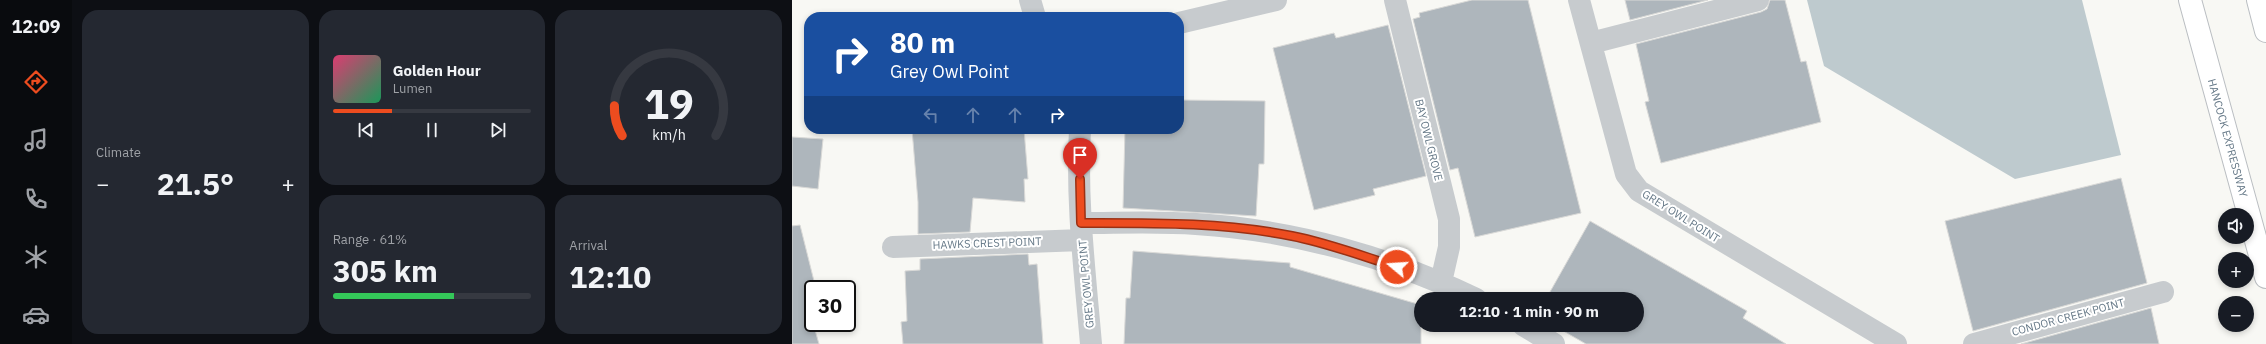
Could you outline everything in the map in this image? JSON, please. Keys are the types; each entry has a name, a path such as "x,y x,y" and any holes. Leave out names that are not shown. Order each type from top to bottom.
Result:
{"main road":[{"name":"HANCOCK EXPRESSWAY","path":"2190,0 2266,277"},
{"path":"2258,0 2266,31"}],"street":[{"path":"1030,0 1034,12"},
{"path":"1184,22 1276,0"},
{"name":"BAY OWL GROVE","path":"1395,0 1449,219 1449,247 1441,282"},
{"name":"GREY OWL POINT","path":"1579,0 1626,174 1639,191 1896,344"},
{"path":"1591,43 1758,0"},
{"name":"GREY OWL POINT","path":"1080,134 1081,231 1091,344"},
{"name":"HAWKS CREST POINT","path":"893,247 1081,231 1196,224 1246,228 1323,242 1441,282 1462,292"},
{"name":"CONDOR CREEK POINT","path":"1974,344 2163,292"},
{"path":"1534,332 1554,344"}],"shaded area":[{"path":"1807,0 2082,0 2121,155 2015,179 1824,66"}],"building":[{"path":"1472,0 1528,0 1581,213 1475,237 1458,168 1450,170 1413,19 1420,17 1419,13"},
{"path":"1625,0 1708,0 1630,20"},
{"path":"1770,0 1785,0 1801,62 1806,61 1821,122 1661,163 1645,102 1649,101 1636,44 1761,12 1767,9"},
{"path":"1388,25 1426,176 1373,189 1375,195 1314,210 1273,48 1334,33 1336,38"},
{"path":"1184,100 1265,101 1264,164 1259,164 1256,216 1123,208 1125,134 1184,134"},
{"path":"912,134 1024,134 1028,179 1024,179 1025,202 973,198 970,232 918,234 918,202"},
{"path":"792,137 823,139 818,189 792,186"},
{"path":"2121,178 2147,283 1973,331 1945,221"},
{"path":"1590,221 1747,311 1743,318 1786,344 1586,344 1565,332 1644,332 1644,292 1550,292"},
{"path":"800,225 814,280 804,280 804,332 816,332 819,344 792,344 792,226"},
{"path":"1133,251 1290,263 1290,267 1414,303 1414,332 1421,332 1421,344 1124,344 1126,298 1130,298"},
{"path":"1028,254 1029,265 1037,264 1043,344 903,344 901,322 907,321 905,271 920,270 920,259"},
{"path":"2151,308 2159,344 2021,344"}],"route":[{"path":"1080,179 1081,223 1152,222 1246,228 1323,242 1397,267"}]}
